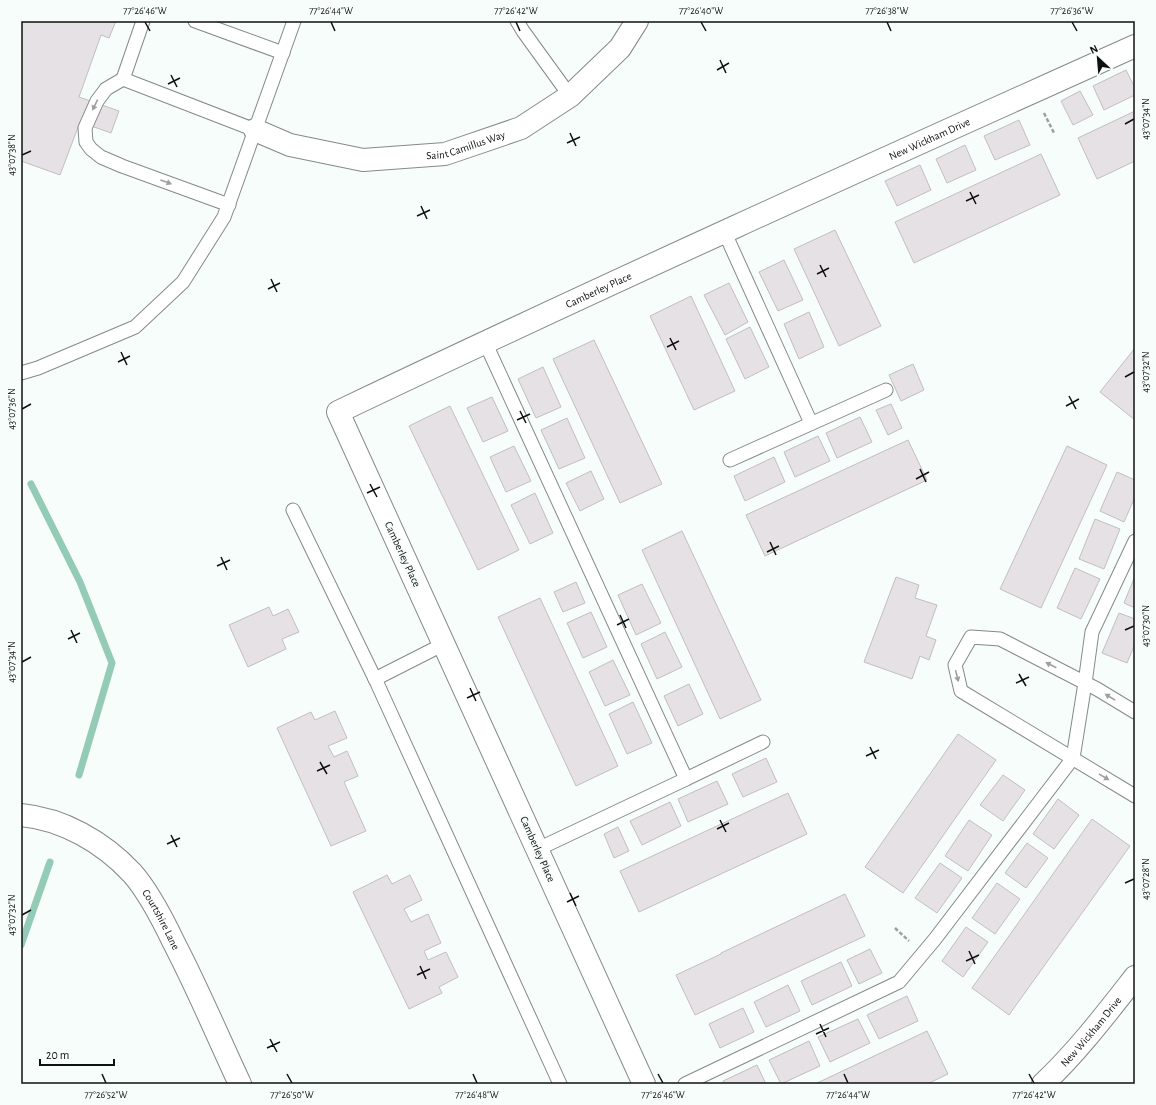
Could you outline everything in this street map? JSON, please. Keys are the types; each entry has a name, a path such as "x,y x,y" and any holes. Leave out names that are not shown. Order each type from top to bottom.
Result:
{"street":[{"name":"Saint Camillus Way","path":"255,130 290,145 363,160 445,154 521,128 570,96 620,48 638,21"},
{"name":"New Wickham Drive","path":"724,231 1135,46"},
{"name":"Camberley Place","path":"644,1084 338,412 724,231"},
{"name":"Courtshire Lane","path":"21,815 38,817 78,831 112,855 132,874 161,917 182,958 240,1084"},
{"name":"New Wickham Drive","path":"1043,1084 1062,1066 1097,1026 1135,977"}],"lane":[{"path":"143,21 123,79 106,89 97,101 85,128 86,142 91,150 101,157 228,205"},
{"path":"195,21 283,53"},
{"path":"21,373 45,365 135,328 183,282 224,217 294,21"},
{"path":"517,21 570,96"},
{"path":"123,79 255,130"},
{"path":"724,231 811,423"},
{"path":"485,342 686,779"},
{"path":"730,460 886,390"},
{"path":"293,510 375,678 560,1084"},
{"path":"685,1084 900,982 935,939 1073,758 1086,683 1092,632 1135,541"},
{"path":"1135,712 1086,683 1000,639 970,637 955,665 961,691 1135,796"},
{"path":"375,678 444,644"},
{"path":"538,849 763,742"}],"building":[{"path":"21,21 116,21 109,38 101,35 79,97 119,111 111,133 80,122 60,175 21,161"},
{"path":"1126,70 1135,88 1135,95 1104,110 1093,86"},
{"path":"1080,91 1093,115 1073,125 1061,101"},
{"path":"1135,111 1135,161 1097,179 1078,138"},
{"path":"1019,120 1030,145 995,160 984,136"},
{"path":"965,145 976,170 947,183 936,159"},
{"path":"1041,154 1060,195 914,263 895,222"},
{"path":"920,165 931,190 897,206 885,181"},
{"path":"835,230 881,326 839,346 794,249"},
{"path":"784,260 803,300 778,311 759,272"},
{"path":"729,283 748,322 725,335 704,295"},
{"path":"691,296 735,391 694,410 650,316"},
{"path":"809,312 824,347 799,359 784,324"},
{"path":"750,327 769,367 745,379 726,339"},
{"path":"594,340 662,484 620,503 553,359"},
{"path":"1135,348 1135,420 1100,392"},
{"path":"913,364 924,390 901,401 889,375"},
{"path":"543,367 561,407 536,418 518,379"},
{"path":"492,397 508,431 483,442 467,408"},
{"path":"891,404 902,428 888,435 876,410"},
{"path":"450,406 519,550 478,570 409,426"},
{"path":"860,417 872,442 837,458 826,433"},
{"path":"567,418 585,458 559,469 541,430"},
{"path":"818,436 830,461 795,477 784,452"},
{"path":"908,440 927,480 765,556 746,515"},
{"path":"514,446 531,481 506,492 490,457"},
{"path":"1067,446 1107,465 1041,608 1000,589"},
{"path":"774,457 785,482 745,501 734,476"},
{"path":"591,471 604,499 580,511 566,483"},
{"path":"1117,472 1135,480 1135,497 1124,522 1100,511"},
{"path":"535,493 553,533 530,544 511,505"},
{"path":"1095,519 1120,529 1104,569 1079,559"},
{"path":"682,531 761,700 720,719 642,550"},
{"path":"1075,568 1100,579 1081,619 1057,608"},
{"path":"1135,576 1135,608 1124,603"},
{"path":"896,577 919,585 915,598 937,605 926,636 936,640 929,660 920,656 912,679 864,662"},
{"path":"576,582 585,603 563,612 554,592"},
{"path":"642,584 661,623 636,635 618,595"},
{"path":"540,598 618,766 576,786 498,617"},
{"path":"269,607 273,616 288,609 299,632 282,639 286,649 248,667 229,625"},
{"path":"591,612 607,647 583,658 567,623"},
{"path":"1119,613 1135,619 1135,644 1127,663 1102,653"},
{"path":"665,632 682,667 657,679 641,644"},
{"path":"613,660 630,695 605,706 589,672"},
{"path":"689,684 703,714 678,726 664,696"},
{"path":"633,702 652,743 627,754 609,714"},
{"path":"335,711 347,738 328,746 334,757 347,751 358,776 344,782 366,831 331,846 277,728 311,712 315,720"},
{"path":"958,734 996,760 903,893 865,867"},
{"path":"766,758 777,782 743,797 732,774"},
{"path":"1003,775 1025,790 1003,821 980,805"},
{"path":"717,781 728,804 688,822 678,799"},
{"path":"788,793 807,834 639,912 620,871"},
{"path":"1058,799 1079,815 1054,849 1033,834"},
{"path":"670,802 681,826 642,845 630,821"},
{"path":"1092,819 1130,846 1009,1015 972,988"},
{"path":"969,820 992,835 968,871 945,856"},
{"path":"618,827 629,851 614,858 604,834"},
{"path":"1027,843 1048,858 1026,888 1005,873"},
{"path":"940,863 962,878 937,913 915,898"},
{"path":"387,875 392,884 410,875 422,900 404,909 411,922 428,914 441,943 424,951 428,960 446,952 458,977 439,987 442,993 409,1009 353,892"},
{"path":"997,883 1020,899 995,934 972,918"},
{"path":"845,894 865,936 695,1015 676,975"},
{"path":"966,927 988,942 963,977 942,961"},
{"path":"870,949 882,973 859,984 847,960"},
{"path":"841,962 852,986 812,1005 801,981"},
{"path":"788,985 800,1011 766,1027 754,1002"},
{"path":"907,996 918,1021 879,1039 867,1015"},
{"path":"743,1008 754,1032 720,1048 709,1024"},
{"path":"858,1019 870,1043 830,1062 818,1037"},
{"path":"927,1031 948,1074 927,1084 815,1084"},
{"path":"809,1041 820,1066 781,1084 769,1060"},
{"path":"757,1065 766,1084 724,1084 723,1081"}],"waterway":[{"path":"31,484 80,582 112,663 79,775"},
{"path":"21,945 50,862"}]}
